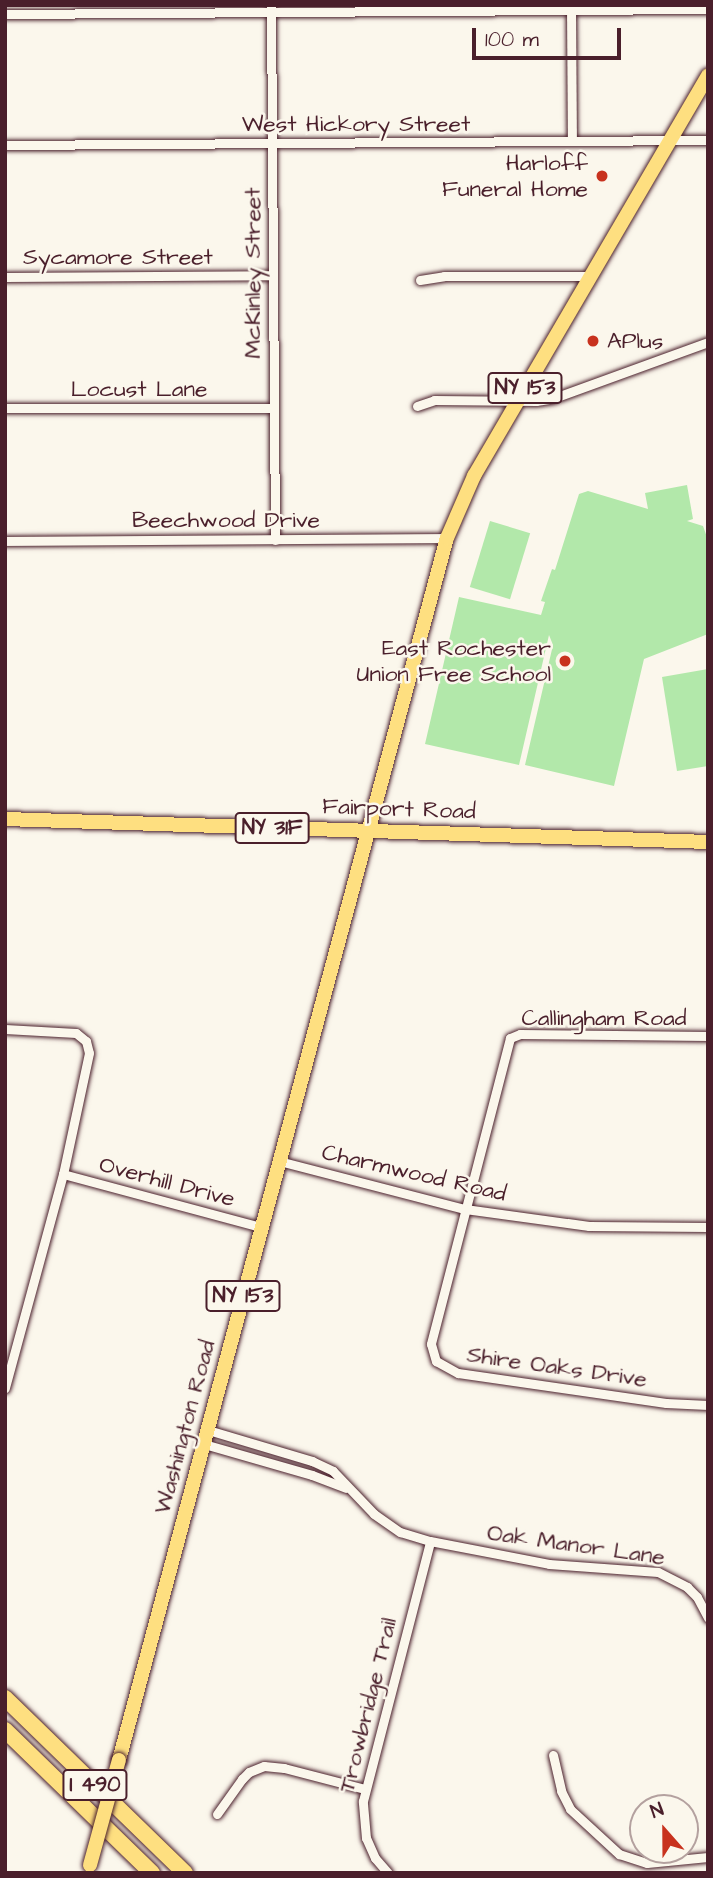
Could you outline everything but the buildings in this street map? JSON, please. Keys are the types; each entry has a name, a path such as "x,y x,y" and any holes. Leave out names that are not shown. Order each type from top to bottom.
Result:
{"highway":[{"name":"I 490","path":"5,1698 185,1873"},
{"name":"I 490","path":"5,1730 152,1873"}],"main road":[{"name":"NY 153","path":"367,831 447,538 464,494 708,75"},
{"name":"Fairport Road","path":"5,820 708,842"},
{"name":"Washington Road","path":"89,1869 367,831"}],"street":[{"path":"571,8 572,141"},
{"path":"5,14 271,9 708,9"},
{"name":"McKinley Street","path":"271,9 275,540"},
{"name":"West Hickory Street","path":"5,145 708,140"},
{"name":"Sycamore Street","path":"5,277 272,275"},
{"path":"420,280 444,276 589,276"},
{"path":"417,406 434,400 554,398 708,342"},
{"name":"Locust Lane","path":"5,408 273,408"},
{"name":"Beechwood Drive","path":"5,541 447,538"},
{"path":"5,1029 68,1030 82,1036 88,1046 89,1067 5,1388"},
{"name":"Callingham Road","path":"465,1209 506,1047 513,1036 708,1036"},
{"name":"Charmwood Road","path":"279,1161 465,1209 589,1226 708,1227"},
{"name":"Overhill Drive","path":"63,1174 261,1227"},
{"name":"Shire Oaks Drive","path":"465,1209 432,1335 433,1353 442,1366 458,1373 666,1403 708,1405"},
{"name":"Oak Manor Lane","path":"206,1437 354,1492"},
{"name":"Oak Manor Lane","path":"206,1437 312,1461 332,1471 384,1522 400,1532 430,1541 549,1564 658,1572 687,1587 697,1597 708,1618"},
{"name":"Trowbridge Trail","path":"388,1873 375,1857 366,1838 362,1814 365,1789 430,1541"},
{"path":"553,1755 561,1791 570,1809 619,1854 647,1863 708,1857"},
{"path":"217,1814 242,1779 249,1772 264,1766 284,1768 365,1789"}],"green space":[{"path":"687,485 693,519 687,521 703,526 708,540 708,634 644,659 614,786 525,765 553,645 549,635 519,765 425,744 459,597 541,615 545,602 541,601 552,569 555,570 579,494 588,491 648,509 645,493"},
{"path":"490,521 530,533 510,599 470,587"},
{"path":"708,669 708,766 677,771 662,677"}],"place":[{"name":"Harloff Funeral Home","path":"602,176"},
{"name":"APlus","path":"593,341"},
{"name":"East Rochester Union Free School","path":"565,661"}]}
